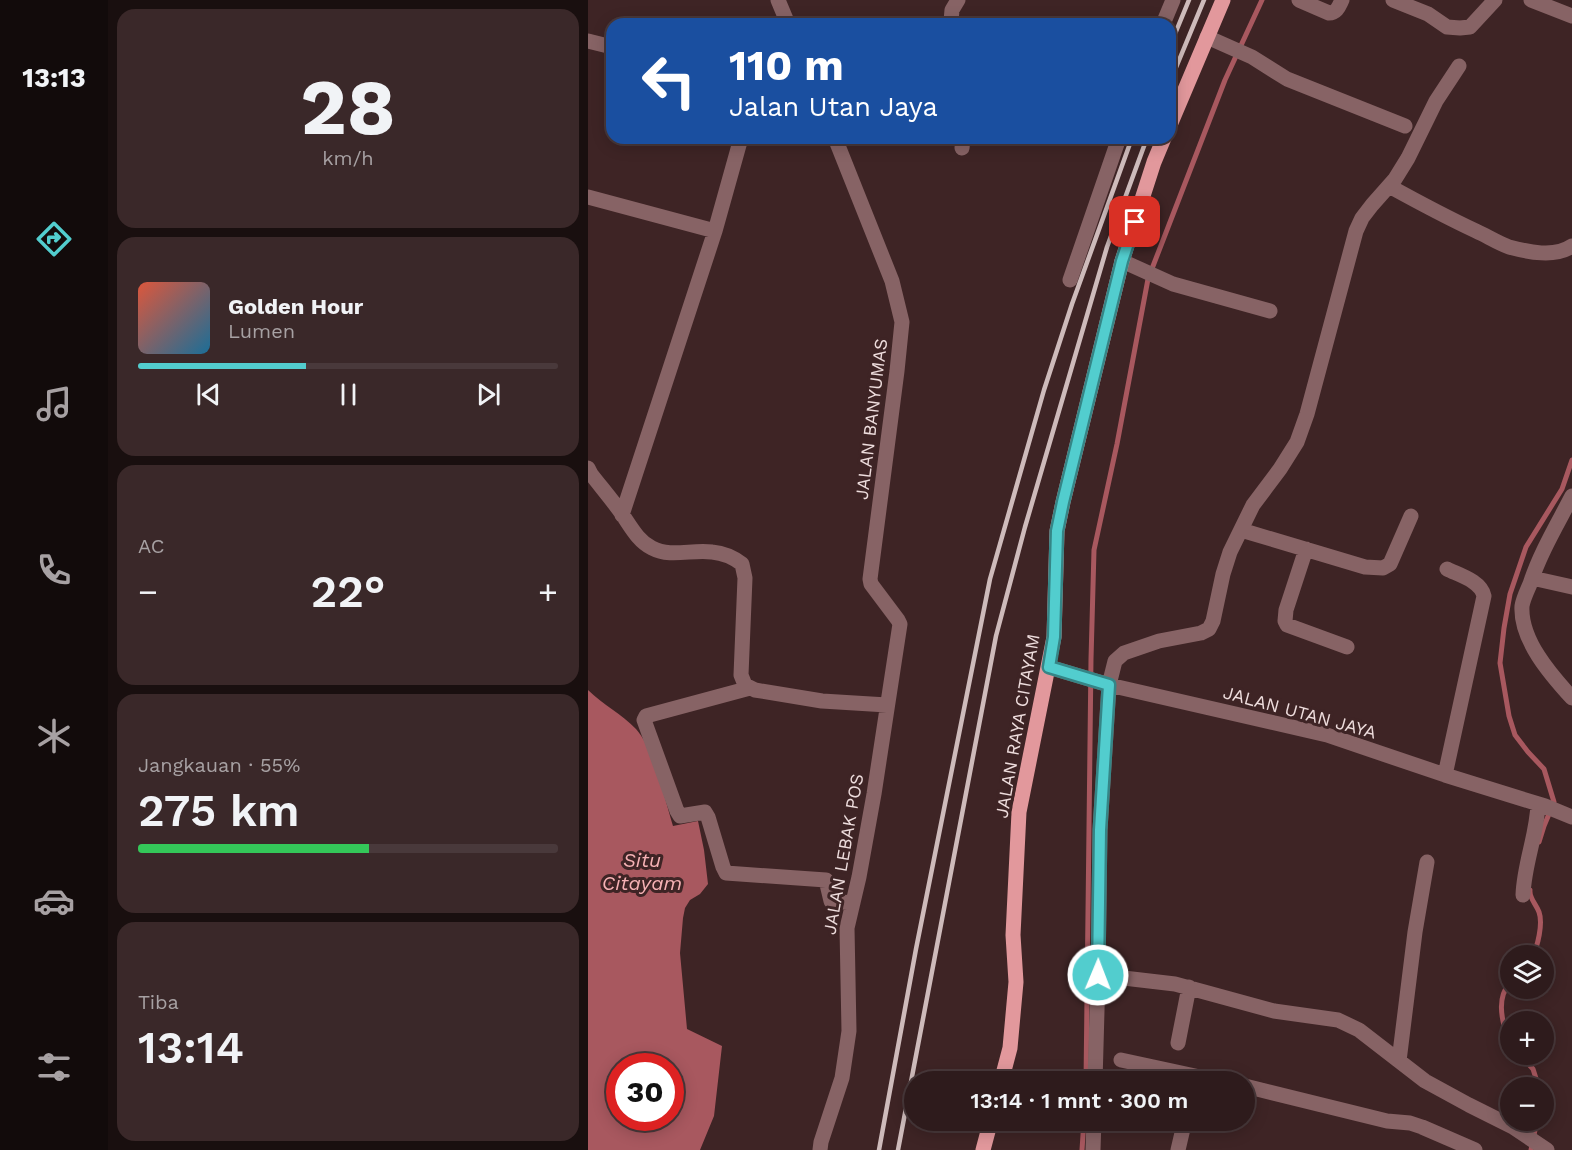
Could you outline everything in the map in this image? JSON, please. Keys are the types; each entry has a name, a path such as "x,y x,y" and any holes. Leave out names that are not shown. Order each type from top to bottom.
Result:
{"main road":[{"path":"1176,113 1213,40 1222,0"},
{"name":"JALAN RAYA CITAYAM","path":"1004,1071 1010,1048 1015,991 1013,935 1019,812 1054,637 1057,531 1122,261 1162,144"},
{"path":"983,1150 988,1131"}],"street":[{"path":"951,18 952,10 958,0"},
{"path":"1166,18 1173,0"},
{"path":"1299,0 1329,13 1336,11 1342,0"},
{"path":"1393,0 1428,14 1447,27 1460,28 1470,27 1495,0"},
{"path":"1531,0 1572,16"},
{"path":"774,18 779,3"},
{"path":"779,3 785,18"},
{"path":"1213,40 1252,57 1287,79 1405,126"},
{"path":"588,41 606,46"},
{"path":"1095,1071 1103,683 1115,661 1124,653 1159,641 1201,633 1209,629 1213,621 1222,574 1230,552 1253,505 1280,469 1296,442 1307,414 1356,231 1362,218 1389,186 1408,158 1436,101 1459,66"},
{"path":"622,515 715,231 739,144"},
{"name":"JALAN BANYUMAS","path":"838,144 892,281 902,322 870,579 871,584 900,624 887,705"},
{"path":"1071,280 1117,144"},
{"path":"1389,186 1507,246 1532,252 1554,253 1572,246"},
{"path":"588,197 715,231"},
{"path":"1122,261 1173,284 1270,311"},
{"path":"588,468 639,539 652,549 672,553 710,551 728,556 742,564 745,578 741,675 745,685 750,688 822,701 887,705"},
{"path":"1572,496 1541,555 1522,605 1523,621 1528,637 1544,666 1572,698"},
{"path":"1241,530 1365,567 1383,568 1390,564 1411,516"},
{"path":"1306,549 1286,610 1285,621 1287,625 1347,647"},
{"path":"1445,775 1484,596 1483,590 1473,581 1447,568"},
{"path":"1532,578 1572,587"},
{"name":"JALAN UTAN JAYA","path":"1049,667 1103,683 1327,735 1566,815"},
{"path":"750,688 646,716 644,720 677,811 680,816 705,812 726,873 826,880 831,901 853,903"},
{"name":"JALAN LEBAK POS","path":"820,1150 842,1078 849,1031 847,928 874,794 887,705"},
{"path":"1523,895 1541,805"},
{"path":"1399,1061 1415,932 1427,862"},
{"path":"1098,975 1175,984 1274,1011 1338,1020 1359,1030 1425,1082 1513,1126 1547,1150"},
{"path":"1178,1043 1189,987"},
{"path":"1121,1060 1164,1071"},
{"path":"1255,1088 1387,1121 1410,1123 1475,1150"},
{"path":"1093,1150 1094,1131"},
{"path":"1178,1150 1182,1131"}],"water":[{"name":"Situ Citayam","path":"588,690 631,724 642,738 658,775 673,826 698,821 708,884 700,894 690,900 683,918 680,953 687,1029 722,1046 714,1116 700,1150 588,1150"}],"waterway":[{"path":"1086,1071 1094,550 1117,444 1148,279 1225,80 1262,0"},
{"path":"1539,842 1554,802 1544,769 1515,735 1509,716 1500,663 1510,594 1526,547 1562,489 1572,460"},
{"path":"1530,890 1539,912 1540,928 1537,945"},
{"path":"1502,1011 1503,999"},
{"path":"1529,1065 1536,1077"},
{"path":"1082,1150 1083,1131"},
{"path":"1531,1150 1535,1131"}],"railway":[{"path":"1176,31 1189,0"},
{"path":"1176,68 1204,0"},
{"path":"879,1150 916,949 990,579 1044,390 1072,304 1130,144"},
{"path":"898,1150 996,636 1025,527 1107,247 1145,144"}],"route":[{"path":"1098,975 1100,830 1109,685 1049,667 1054,637 1057,531 1122,261 1135,222"}]}
